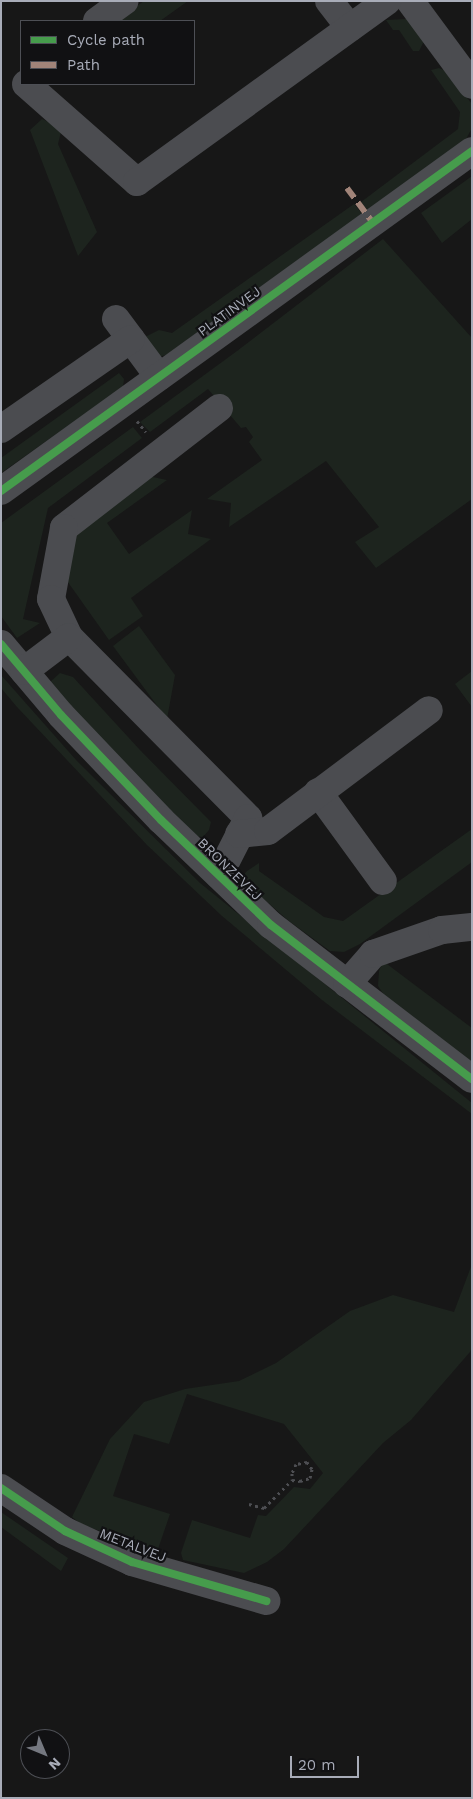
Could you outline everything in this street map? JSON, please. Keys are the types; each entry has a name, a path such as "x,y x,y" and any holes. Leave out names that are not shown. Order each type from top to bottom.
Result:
{"street":[{"path":"98,20 125,1"},
{"path":"329,1 350,28"},
{"path":"27,85 137,182 387,1"},
{"path":"410,1 472,85"},
{"name":"PLATINVEJ","path":"1,490 472,151"},
{"path":"1,429 124,329 159,377"},
{"path":"219,408 64,528 50,599 69,636 248,818 219,875"},
{"path":"24,671 69,636"},
{"name":"BRONZEVEJ","path":"1,644 61,715 161,820 271,926 472,1079"},
{"path":"239,834 268,831 429,710"},
{"path":"318,792 383,880"},
{"path":"347,984 373,954 442,930 472,927"},
{"name":"METALVEJ","path":"1,1488 65,1531 132,1562 266,1601"}],"path":[{"path":"123,403 161,453"},
{"path":"248,1504 264,1508 292,1480 292,1473 296,1464 307,1462 312,1469 310,1478 300,1481 292,1480"}],"shaded area":[{"path":"144,1 188,1 161,20 117,20"},
{"path":"406,19 425,39 419,51 413,51 399,30 393,30 386,20"},
{"path":"439,68 446,71 472,104 472,128 465,141 368,211 361,202 458,129 460,112 431,70"},
{"path":"42,119 62,128 58,144 97,232 78,256 30,130"},
{"path":"472,176 472,219 442,243 421,213"},
{"path":"354,204 362,214 166,355 159,357 143,338 159,330 172,333"},
{"path":"383,239 472,338 472,499 376,568 355,542 379,527 326,461 229,527 231,503 207,499 262,460 249,442 253,437 246,427 241,428 208,389 150,432 140,422 237,351"},
{"path":"119,373 124,379 123,387 1,473 1,458"},
{"path":"133,427 142,438 48,508 23,619 40,623 17,638 1,616 1,523"},
{"path":"148,476 167,480 107,523 129,554 192,510 188,534 211,539 131,598 143,616 109,640 65,578 72,534"},
{"path":"139,626 175,675 167,719 113,646"},
{"path":"472,671 472,707 455,684"},
{"path":"60,673 73,677 140,750 211,822 209,830 203,837 193,836 113,755 50,682"},
{"path":"1,675 77,761 200,883 472,1103 472,1114 322,1000 222,916 147,845 17,707 1,688"},
{"path":"472,829 472,862 360,944 344,952 330,951 289,921 244,882 242,877 259,863 259,871 324,917 343,921"},
{"path":"383,961 472,1028 472,1063 384,995 378,986 379,971"},
{"path":"472,1264 472,1347 470,1352 411,1420 383,1443 284,1549 267,1562 244,1573 183,1560 181,1553 192,1520 250,1538 258,1515 266,1516 294,1487 310,1489 323,1473 284,1424 187,1394 169,1444 134,1434 113,1496 170,1514 158,1549 154,1551 81,1524 72,1517 110,1439 144,1402 185,1389 239,1381 276,1363 350,1311 393,1295 454,1312"},
{"path":"1,1512 68,1558 61,1571 1,1527"}],"marked path":[{"path":"347,188 373,223"}],"cycle path":[{"path":"1,491 472,151"},
{"path":"1,644 61,715 161,820 271,925 472,1079"},
{"path":"1,1488 65,1531 132,1562 266,1601"}]}
